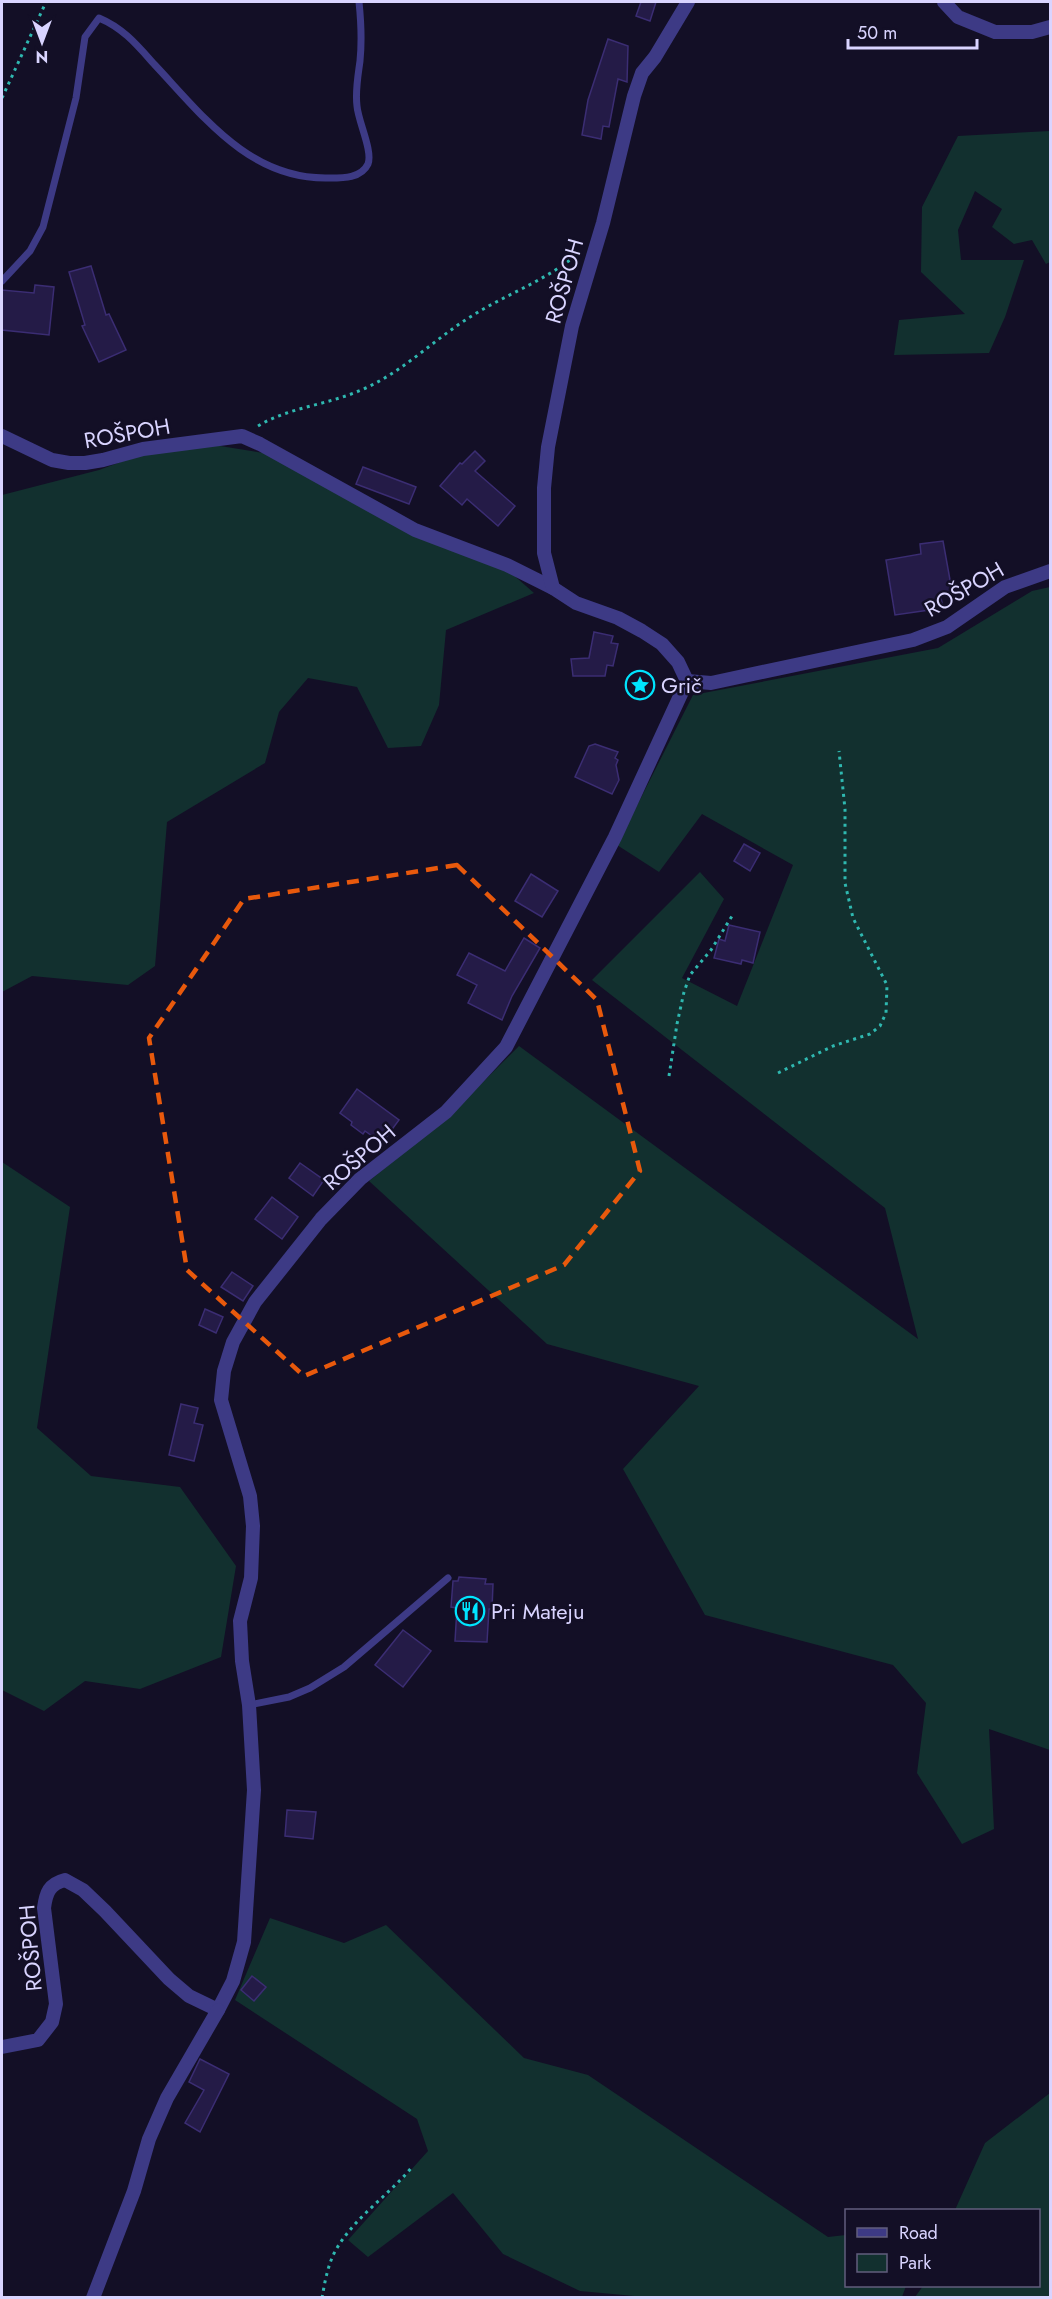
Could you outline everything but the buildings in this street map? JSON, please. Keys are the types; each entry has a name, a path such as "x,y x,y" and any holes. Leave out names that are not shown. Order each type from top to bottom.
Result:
{"street":[{"name":"ROŠPOH","path":"553,588 544,553 544,488 550,437 572,326 603,223 642,73 655,57 688,2"},
{"path":"944,2 958,17 995,32 1032,32 1050,27"},
{"name":"ROŠPOH","path":"2,436 52,460 86,463 143,448 242,436"},
{"path":"242,436 415,530 507,565 553,588 576,603 618,618 662,644 678,663 687,681"},
{"name":"ROŠPOH","path":"93,2298 134,2191 153,2129 167,2098 233,1981 244,1942 254,1790 249,1705 242,1661 240,1622 251,1578 254,1526 249,1496 221,1400 224,1371 233,1342 255,1302 321,1219 360,1179 446,1112 506,1047 609,847 687,681 711,683 913,640 946,627 1005,587 1050,571"},
{"name":"ROŠPOH","path":"2,2047 38,2040 52,2022 56,2004 44,1908 46,1893 55,1882 65,1880 83,1890 189,1996 218,2010"}],"lane":[{"path":"2,281 30,251 43,227 76,98 86,37 99,18 116,25 211,123 256,161 286,174 312,178 339,178 358,174 364,170 369,158 356,102 362,28 359,2"},
{"path":"249,1705 289,1697 310,1688 344,1667 448,1578"}],"path":[{"path":"2,98 46,2"},
{"path":"242,436 269,421 342,398 378,381 475,314 562,267 584,246"},
{"path":"778,1073 833,1046 870,1034 879,1026 886,1013 887,985 853,918 846,891 845,809 839,750"},
{"path":"669,1076 681,1002 690,975 711,950 732,916"},
{"path":"322,2298 329,2266 336,2249 358,2221 413,2166"}],"highlighted area":[{"path":"457,865 597,1000 640,1171 564,1265 304,1376 187,1270 149,1038 244,899"}],"green space":[{"path":"1050,131 1050,262 1046,264 1032,240 1014,244 992,227 1002,209 975,191 958,230 961,260 1024,260 1005,317 989,353 894,355 899,320 965,314 921,272 922,207 958,136"},
{"path":"214,445 264,453 510,572 534,593 446,630 439,705 421,746 388,748 357,687 308,678 279,712 265,763 167,822 155,966 128,985 32,976 2,992 2,495 99,470 145,453"},
{"path":"1050,587 1050,1750 989,1729 994,1829 962,1844 917,1773 926,1703 893,1665 705,1615 623,1469 699,1386 547,1344 369,1181 448,1117 519,1046 918,1339 885,1208 592,980 700,872 724,899 682,978 737,1006 793,865 702,814 659,872 617,845 693,695 938,648 1032,591"},
{"path":"2,1162 70,1207 37,1428 91,1476 180,1487 236,1566 221,1657 140,1689 85,1681 44,1711 2,1690"},
{"path":"270,1918 344,1943 386,1925 524,2058 588,2075 828,2237 845,2235 845,2287 906,2287 902,2297 656,2298 580,2291 503,2254 453,2193 368,2257 348,2240 428,2151 417,2119 235,2000"},
{"path":"1050,2093 1050,2297 915,2297 922,2287 1040,2287 1040,2209 955,2209 985,2143"}],"place":[{"name":"Grič","path":"640,685"},
{"name":"Pri Mateju","path":"470,1611"}]}
